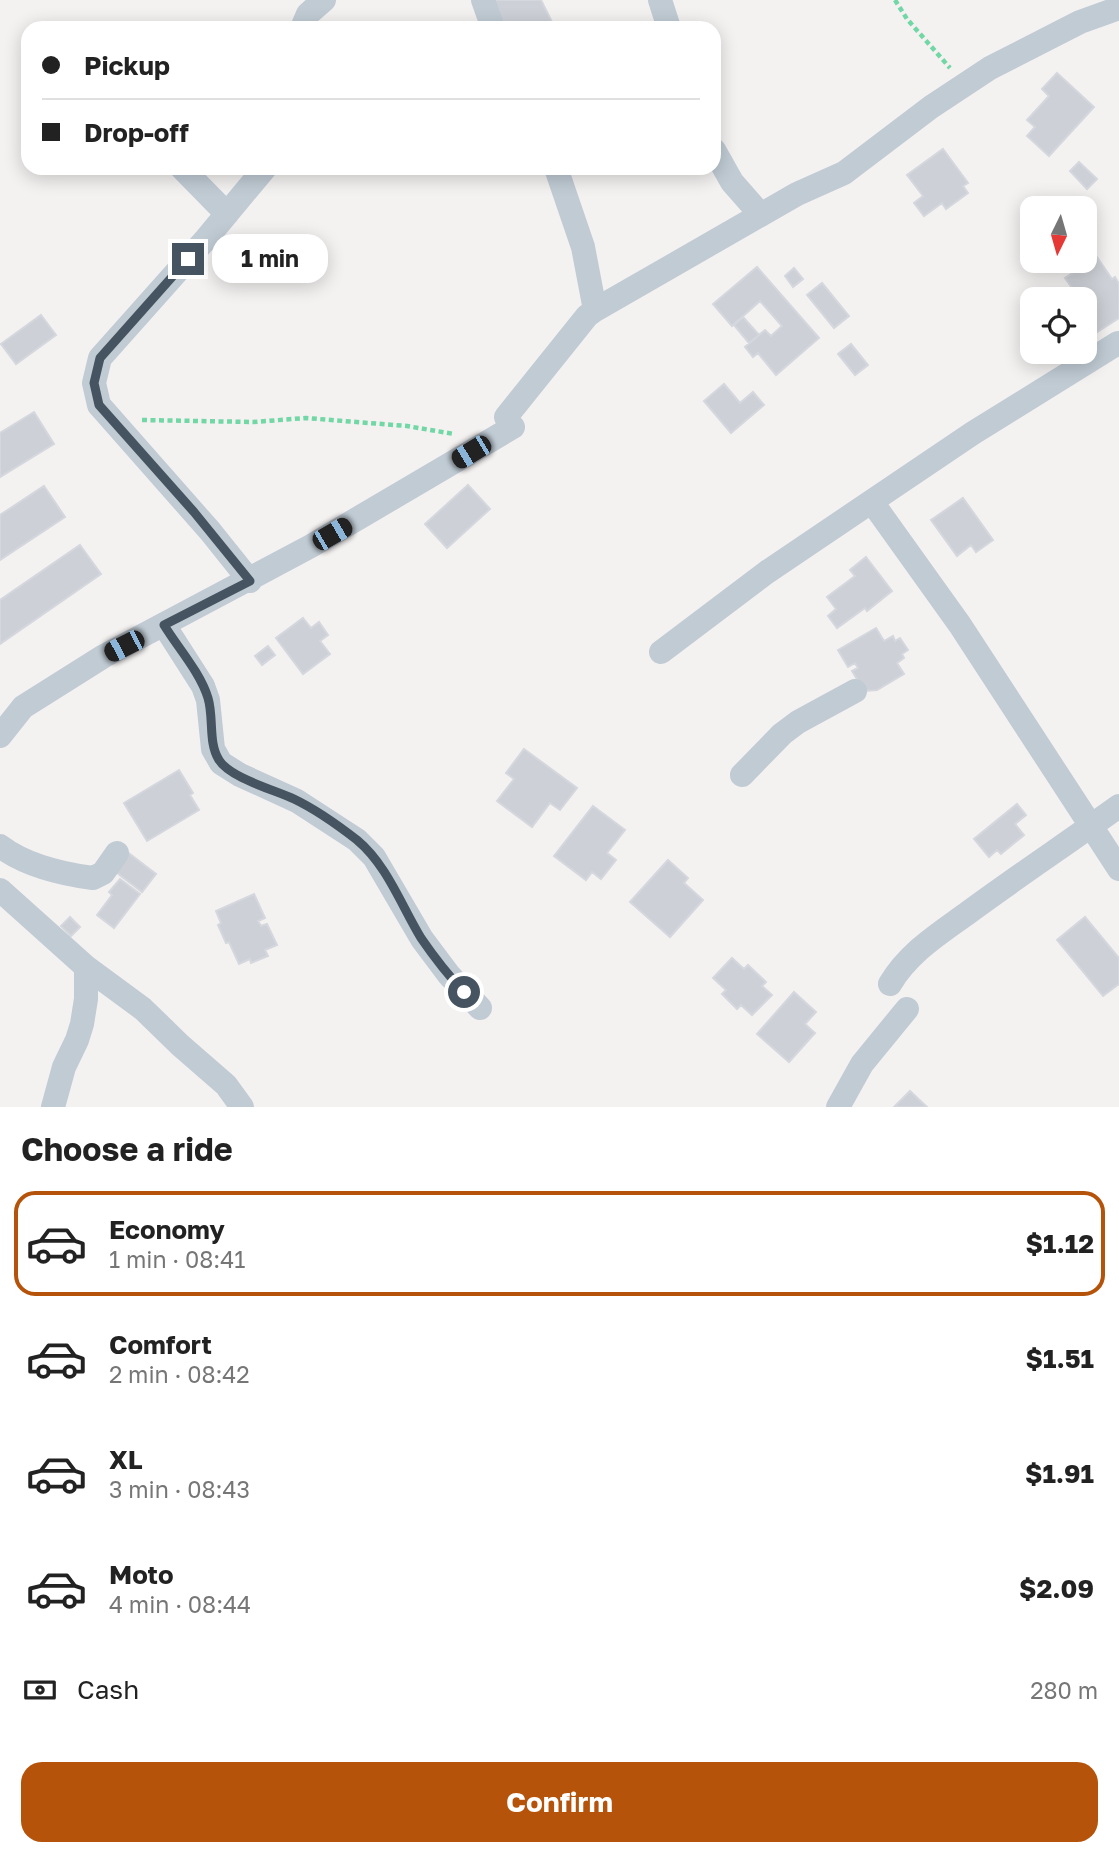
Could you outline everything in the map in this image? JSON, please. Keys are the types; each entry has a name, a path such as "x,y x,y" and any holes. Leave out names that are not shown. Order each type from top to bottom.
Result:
{"street":[{"path":"305,21 308,14 324,0"},
{"path":"483,0 490,21"},
{"path":"660,0 667,21"},
{"path":"0,736 23,707 104,656 250,581 414,487 489,440 509,422 587,316 595,310 797,194 844,173 931,107 990,68 1080,22 1119,8"},
{"path":"721,162 732,181 761,215"},
{"path":"189,175 227,214"},
{"path":"250,581 194,512 99,405 95,374 100,358 259,175"},
{"path":"558,175 583,247 595,310"},
{"path":"1119,343 1119,366"},
{"path":"661,652 767,572 973,432 1119,343"},
{"path":"872,502 960,625 1119,869"},
{"path":"164,625 203,686 208,700 213,749 221,763 240,775 297,801 357,840 374,857 422,939 449,975 480,1008"},
{"path":"742,775 782,734 855,691"},
{"path":"890,985 901,966 920,948 1119,806"},
{"path":"0,846 9,853 48,868 93,878 103,873 117,853"},
{"path":"0,890 86,967 143,1009 226,1085 242,1107"},
{"path":"53,1107 64,1066 82,1024 86,999 86,967"},
{"path":"838,1107 862,1064 907,1009"}],"path":[{"path":"895,0 914,27 965,84"},
{"path":"111,419 253,422 306,418 407,426 489,440"}],"building":[{"path":"492,0 541,0 552,21 502,21"},
{"path":"1057,73 1094,107 1049,156 1027,136 1035,127 1027,120 1049,96 1042,89"},
{"path":"943,149 968,183 963,186 968,193 946,209 942,203 924,216 914,203 923,196 907,175"},
{"path":"1079,162 1097,179 1087,189 1070,171"},
{"path":"1097,257 1112,279 1115,277 1119,284 1119,318 1097,332 1097,287 1071,287 1065,278 1073,273 1097,273"},
{"path":"757,267 819,338 776,375 758,353 753,357 745,347 765,330 771,336 782,326 760,301 732,326 713,304"},
{"path":"794,268 803,279 793,287 785,276"},
{"path":"822,283 849,316 834,328 807,295"},
{"path":"41,315 56,335 16,364 1,344"},
{"path":"743,317 759,335 749,343 734,325"},
{"path":"851,344 868,365 855,375 838,354"},
{"path":"724,384 740,403 753,392 764,405 731,433 704,401"},
{"path":"34,412 54,444 0,477 0,433"},
{"path":"468,485 490,509 447,548 425,524"},
{"path":"44,486 65,517 0,560 0,515"},
{"path":"963,498 993,540 976,552 971,545 957,556 931,520"},
{"path":"80,545 101,574 0,644 0,600"},
{"path":"866,557 892,591 867,611 865,608 837,628 828,616 836,609 827,597 855,576 850,570"},
{"path":"303,618 311,628 319,622 328,635 320,641 330,654 303,674 276,638"},
{"path":"876,628 884,641 893,636 895,641 900,638 908,650 902,654 904,658 897,663 904,674 877,690 864,691 852,671 858,668 855,663 848,667 838,650"},
{"path":"268,646 275,655 262,665 255,656"},
{"path":"524,749 577,788 560,810 550,803 532,827 497,801 514,779 506,773"},
{"path":"179,770 193,793 190,795 199,810 147,841 124,803"},
{"path":"1017,804 1026,815 1015,824 1024,835 1001,854 997,850 989,857 974,839"},
{"path":"593,806 625,830 607,853 616,860 601,879 592,872 586,880 554,856"},
{"path":"126,851 156,874 142,892 112,869"},
{"path":"668,860 688,878 684,883 703,900 670,937 630,902"},
{"path":"120,879 140,894 114,928 97,915 112,895 109,892"},
{"path":"254,894 265,918 258,921 261,926 267,924 277,945 265,950 268,956 251,963 250,959 239,964 218,925 221,923 216,911"},
{"path":"70,917 80,927 71,936 61,926"},
{"path":"1085,917 1119,958 1119,984 1103,996 1057,940"},
{"path":"732,958 744,969 748,965 766,982 762,986 772,995 752,1015 741,1005 737,1009 722,994 726,990 713,978"},
{"path":"794,992 816,1012 805,1024 815,1033 789,1062 757,1034"},
{"path":"910,1091 927,1107 894,1107"}],"route":[{"path":"188,259 100,358 94,383 99,405 194,512 250,581 164,625 203,686 208,700 213,749 221,763 240,775 297,801 357,840 374,857 422,939 464,992"}]}
